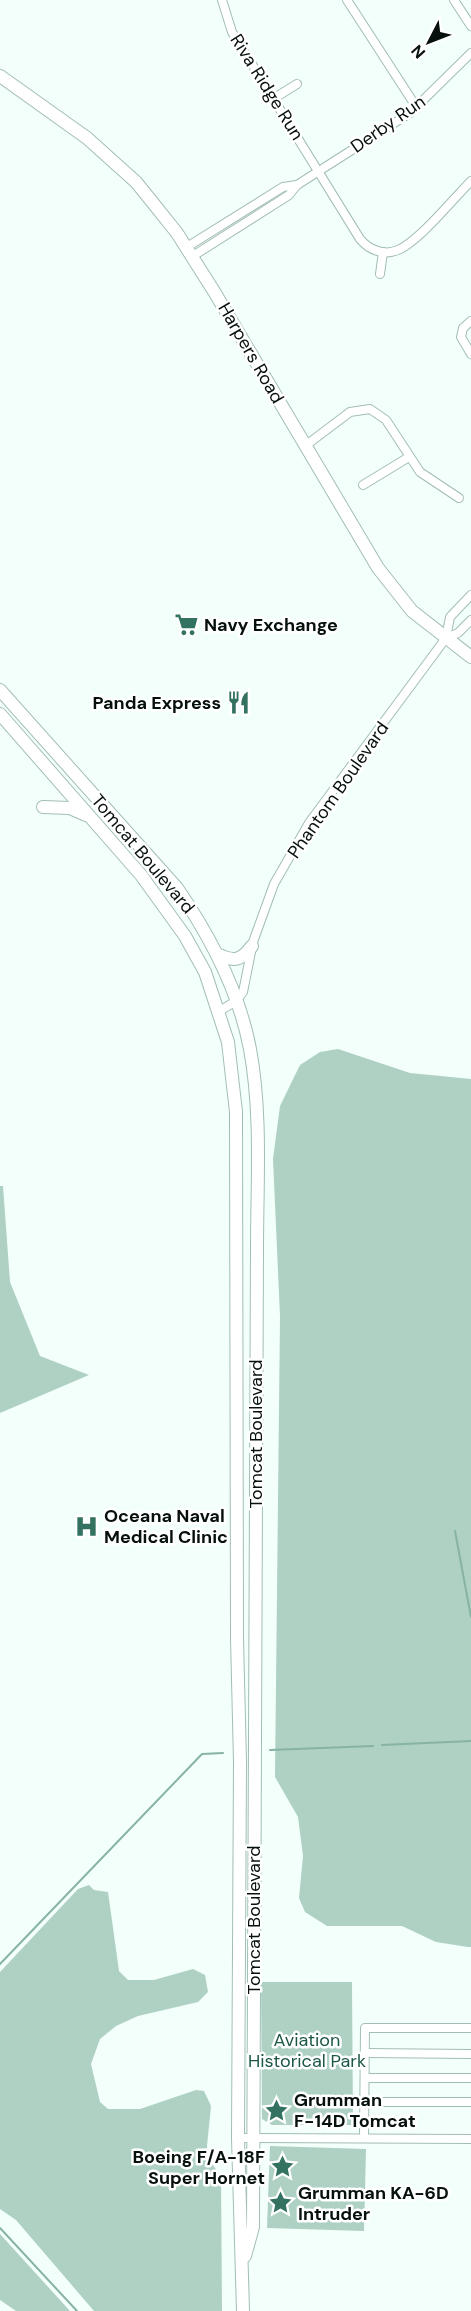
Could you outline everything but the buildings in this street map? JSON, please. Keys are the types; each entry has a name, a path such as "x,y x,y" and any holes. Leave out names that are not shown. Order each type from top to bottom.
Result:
{"main road":[{"name":"Harpers Road","path":"0,76 61,118 112,159 136,182 190,252 378,568 412,610 471,657"},
{"name":"Tomcat Boulevard","path":"0,690 177,888 200,922 217,954 236,1001 250,1049 257,1142 253,2227 243,2263"},
{"name":"Tomcat Boulevard","path":"0,714 170,911 205,972 228,1042 236,1112 237,1627 240,1762 238,2138 243,2311"},
{"path":"43,807 70,808 90,817"},
{"path":"217,954 231,961 238,960 252,946"}],"street":[{"name":"Riva Ridge Run","path":"222,0 232,32 360,239 369,247 383,252"},
{"path":"347,0 417,108"},
{"path":"454,0 471,26"},
{"name":"Derby Run","path":"190,252 283,187 297,185 417,108 471,53"},
{"path":"273,99 297,84"},
{"path":"380,274 383,252 404,247 471,181"},
{"path":"471,321 461,333 471,354"},
{"path":"305,446 350,412 370,409 386,420 420,472 459,498"},
{"path":"363,485 409,457"},
{"name":"Phantom Boulevard","path":"236,1001 243,992 252,946 274,884 309,823 446,638 450,617 471,595"},
{"name":"Phantom Boulevard","path":"446,638 458,633 471,620"},
{"path":"218,1012 236,1001"},
{"path":"364,2138 365,2028 471,2028"},
{"path":"365,2053 471,2054"},
{"path":"365,2078 471,2078"},
{"path":"364,2102 471,2102"},
{"path":"238,2138 471,2139"}],"green space":[{"path":"338,1049 410,1073 471,1079 471,1947 436,1942 402,1926 327,1926 305,1912 299,1898 303,1856 298,1817 275,1777 280,1316 273,1159 280,1106 300,1065 320,1052"},
{"path":"0,1186 3,1186 10,1282 40,1356 89,1375 0,1413"},
{"path":"89,1885 94,1890 108,1892 119,1971 128,1980 154,1980 193,1969 205,1975 208,1992 198,2002 138,2016 116,2026 100,2039 91,2064 100,2102 108,2109 140,2109 196,2090 204,2091 211,2106 206,2156 221,2176 222,2311 94,2311 16,2220 0,2209 0,1972 78,1889"},
{"name":"Aviation Historical Park","path":"261,1982 352,1982 353,2125 272,2125 262,2119"},
{"path":"270,2146 366,2149 364,2231 267,2228"},
{"path":"0,2234 70,2311 16,2311 0,2300"}],"waterway":[{"path":"455,1531 471,1617"},
{"path":"382,1745 471,1741"},
{"path":"270,1750 373,1746"},
{"path":"0,1964 202,1754 223,1753"},
{"path":"0,2228 77,2311"}],"place":[{"name":"Navy Exchange","path":"186,625"},
{"name":"Panda Express","path":"239,703"},
{"name":"Oceana Naval Medical Clinic","path":"86,1526"},
{"name":"Grumman F-14D Tomcat","path":"276,2110"},
{"name":"Boeing F/A-18F Super Hornet","path":"283,2167"},
{"name":"Grumman KA-6D Intruder","path":"280,2203"}]}
